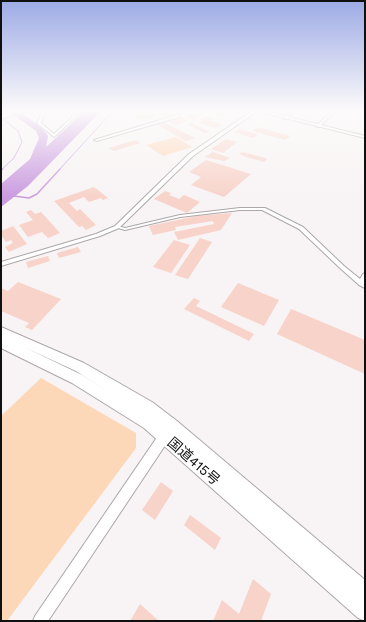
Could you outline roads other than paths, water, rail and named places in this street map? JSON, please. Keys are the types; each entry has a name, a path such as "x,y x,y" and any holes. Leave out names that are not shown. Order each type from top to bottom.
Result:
{"highway":[{"name":"国道415号","path":"1,332 80,367 147,407 168,431 365,611"},
{"name":"国道415号","path":"1,342 77,379 139,416 168,431 365,592"}],"street":[{"path":"1,264 98,235 117,226 191,154 212,140"},
{"path":"117,226 126,229 180,216 256,208 263,209 301,228 363,285"},
{"path":"363,285 365,275"},
{"path":"40,621 168,431"}],"waterway":[{"path":"3,169 1,170 14,158 22,142 21,140"},
{"path":"59,170 86,140"},
{"path":"14,196 29,198 37,194 60,169"}]}
